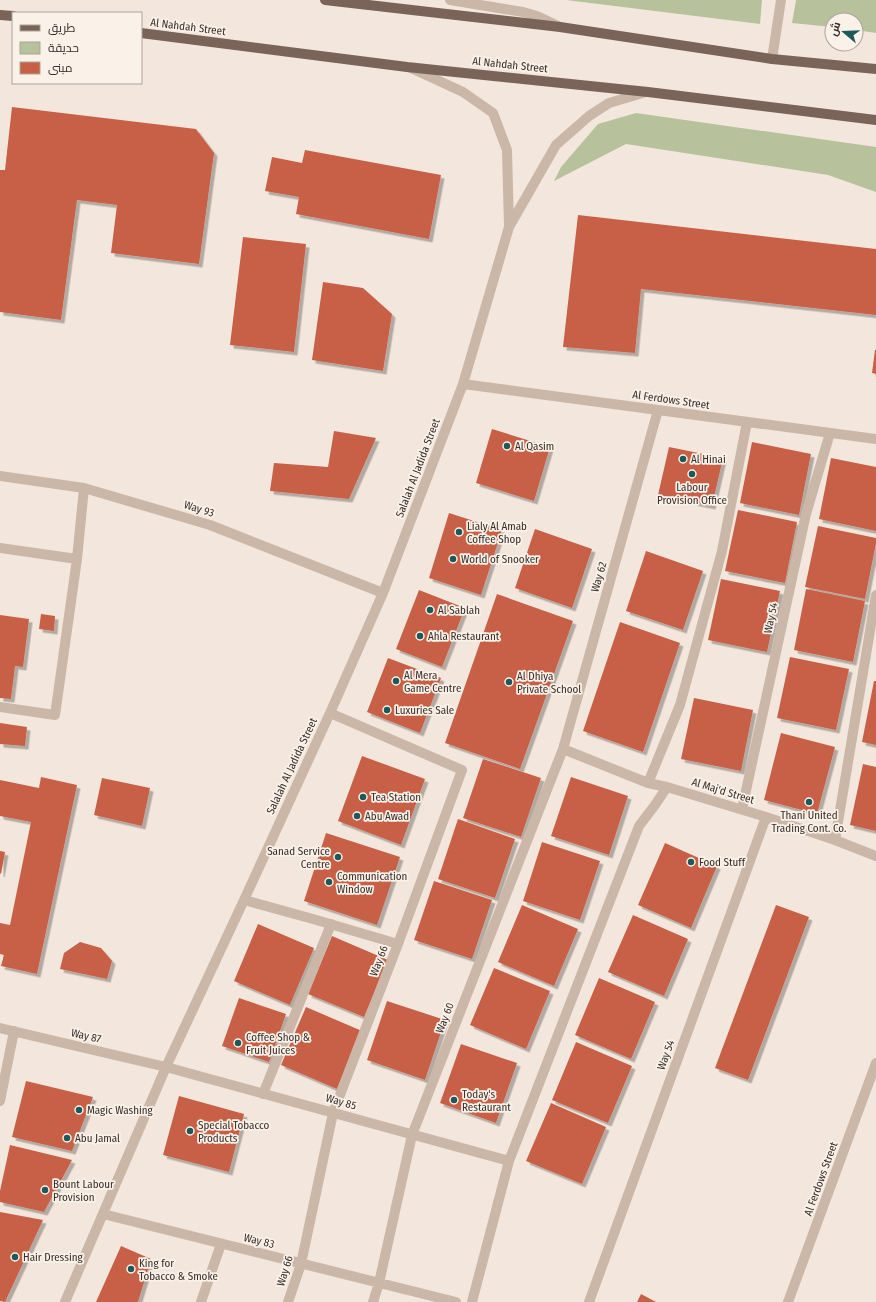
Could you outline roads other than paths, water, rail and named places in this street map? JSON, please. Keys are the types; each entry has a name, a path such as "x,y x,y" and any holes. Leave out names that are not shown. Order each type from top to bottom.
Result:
{"main road":[{"path":"325,0 560,27 772,59 876,69"},
{"path":"0,15 12,16"},
{"name":"Al Nahdah Street","path":"142,33 408,67 648,92 875,121"}],"street":[{"path":"450,0 523,12 537,16 560,27"},
{"path":"772,59 781,0"},
{"name":"Salalah Al Jadida Street","path":"408,67 463,92 492,113 507,150 509,227"},
{"name":"Salalah Al Jadida Street","path":"65,1302 166,1067 244,900 383,593 463,384 509,227 556,145 589,116 610,103 648,92"},
{"name":"Al Ferdows Street","path":"463,384 876,439"},
{"name":"Way 62","path":"563,749 658,410"},
{"path":"648,783 680,706 722,551 747,422"},
{"name":"Way 54","path":"742,809 806,514 830,433"},
{"name":"Way 93","path":"0,476 84,488 210,525 383,593"},
{"path":"0,707 55,715 77,559 84,488"},
{"path":"0,548 77,559"},
{"path":"835,840 876,595"},
{"name":"Way 66","path":"288,1302 301,1264 333,1112 398,944 462,770 330,712"},
{"name":"Al Maj'd Street","path":"563,749 648,783 667,787 766,816 876,856"},
{"name":"Way 60","path":"373,1302 379,1283 412,1135 563,749"},
{"path":"472,1302 509,1161 639,826 655,806 667,787"},
{"name":"Way 54","path":"589,1302 766,816"},
{"path":"244,900 398,944"},
{"path":"263,1094 331,924"},
{"name":"Way 87","path":"0,1028 166,1067"},
{"path":"0,1101 14,1032"},
{"name":"Al Ferdows Street","path":"788,1302 876,1063"},
{"name":"Way 85","path":"166,1067 509,1161"},
{"name":"Way 83","path":"103,1214 456,1302"},
{"path":"201,1302 221,1244"}],"place":[{"name":"Al Qasim","path":"507,446"},
{"name":"Al Hinai","path":"683,459"},
{"name":"Labour Provision Office","path":"692,474"},
{"name":"Lialy Al Amab Coffee Shop","path":"459,532"},
{"name":"World of Snooker","path":"453,559"},
{"name":"Al Sablah","path":"430,610"},
{"name":"Ahla Restaurant","path":"420,636"},
{"name":"Al Mera Game Centre","path":"396,681"},
{"name":"Al Dhiya Private School","path":"509,682"},
{"name":"Luxuries Sale","path":"387,710"},
{"name":"Tea Station","path":"363,797"},
{"name":"Thani United Trading Cont. Co.","path":"809,802"},
{"name":"Abu Awad","path":"357,816"},
{"name":"Sanad Service Centre","path":"338,857"},
{"name":"Food Stuff","path":"691,862"},
{"name":"Communication Window","path":"329,882"},
{"name":"Coffee Shop & Fruit Juices","path":"238,1043"},
{"name":"Today's Restaurant","path":"454,1100"},
{"name":"Magic Washing","path":"79,1110"},
{"name":"Special Tobacco Products","path":"190,1131"},
{"name":"Abu Jamal","path":"67,1138"},
{"name":"Bount Labour Provision","path":"45,1190"},
{"name":"Hair Dressing","path":"15,1257"},
{"name":"King for Tobacco & Smoke","path":"131,1269"}]}
